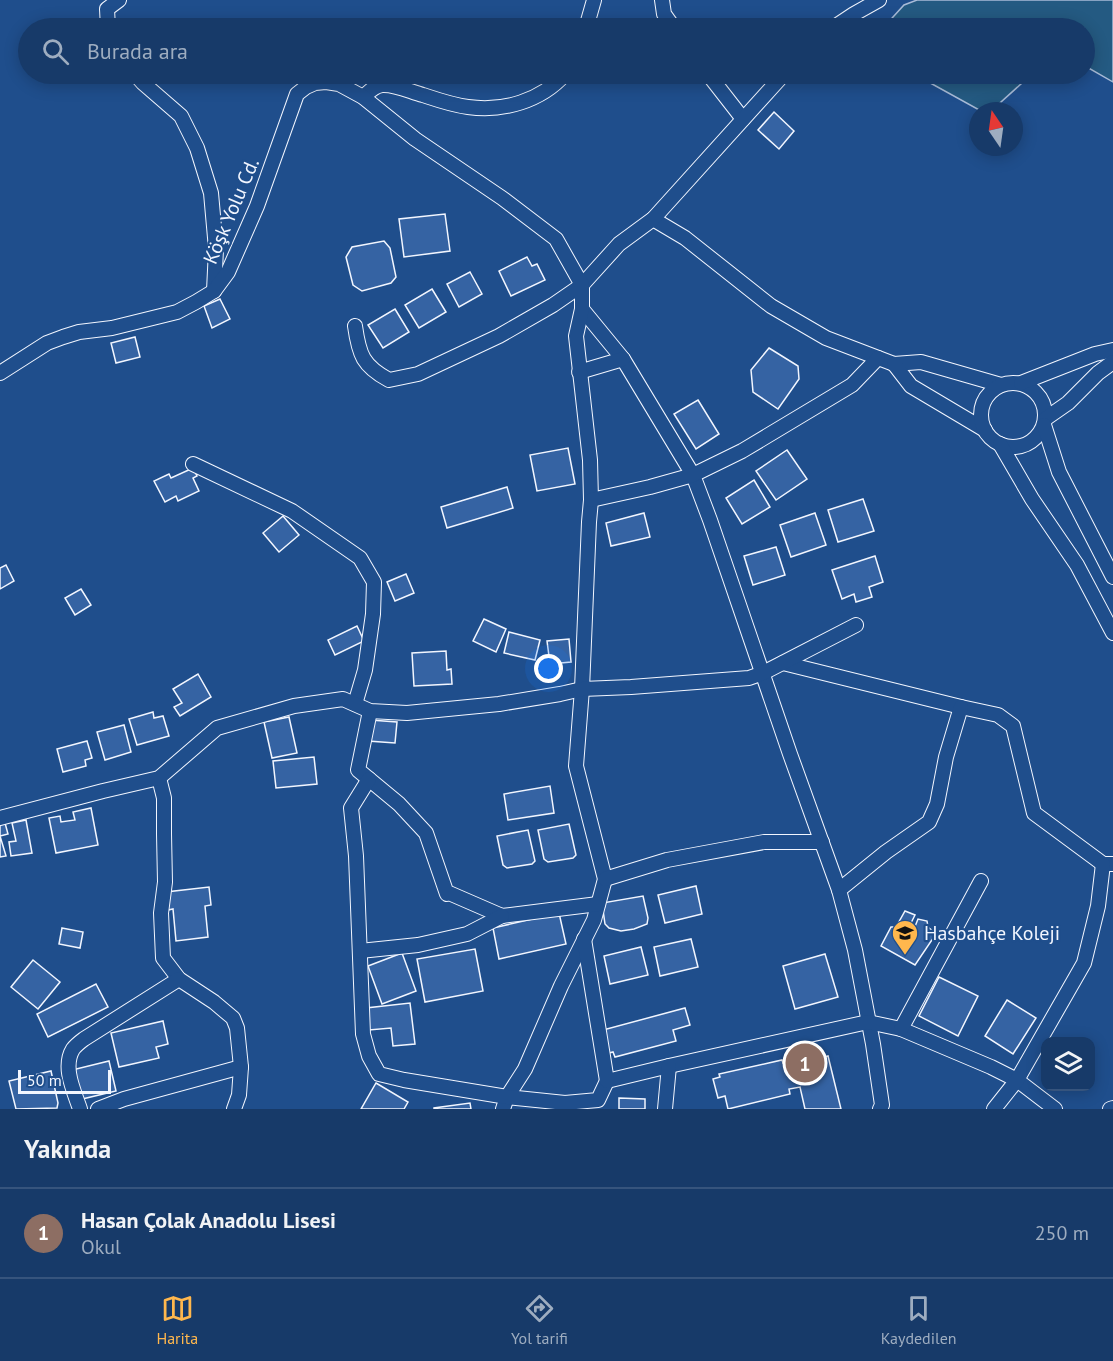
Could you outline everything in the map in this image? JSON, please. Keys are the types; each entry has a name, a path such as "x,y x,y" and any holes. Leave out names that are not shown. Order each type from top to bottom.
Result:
{"street":[{"path":"107,18 107,9 119,0"},
{"path":"589,18 594,0"},
{"path":"662,0 667,18"},
{"path":"848,18 879,0"},
{"path":"144,84 181,116 197,148 211,193 216,249 214,291"},
{"name":"Köşk Yolu Cd.","path":"0,373 47,343 79,332 112,328 177,312 214,291 228,272 257,206 297,94 313,84"},
{"name":"Köşk Yolu Cd.","path":"339,84 363,97"},
{"path":"505,1103 525,1069 561,986 594,920 605,879 576,766 591,500 590,460 576,336 582,309 582,285 556,239 502,198 415,139 363,97 378,86 390,85 451,104 469,108 488,108 523,102 543,93 555,84"},
{"path":"716,84 743,119"},
{"path":"355,326 362,358 374,372 389,380 418,374 499,336 553,305 582,285 619,244 652,219 775,84"},
{"path":"652,219 685,238 771,306 826,338 894,364 921,362 1001,385"},
{"path":"582,309 623,359 693,475 711,520 839,890 855,950 873,1044 882,1105 880,1109"},
{"path":"1021,383 1095,354 1113,350"},
{"path":"591,500 693,475 742,451 852,385 878,358"},
{"path":"579,372 623,359"},
{"path":"894,364 911,386 985,430 994,441 1012,447 1026,444 1037,437 1045,422 1113,362"},
{"path":"985,430 981,417 982,404 990,393 1001,385 1021,383 1038,393 1044,405 1045,422 1059,472 1113,576"},
{"path":"1000,444 1032,499 1077,565 1113,633"},
{"path":"193,464 292,511 360,558 374,582 373,614 366,670 355,704"},
{"path":"0,818 159,778 217,728 294,706 343,699 370,711 407,713 550,696 582,689 748,678 763,673 856,625"},
{"path":"783,663 961,708 998,715 1013,726 1034,813 1108,864 1084,963 1017,1080 994,1109"},
{"path":"839,890 886,852 929,822 937,804 946,757 961,708"},
{"path":"370,711 358,770 399,804 426,833 447,894 502,916"},
{"path":"159,778 164,798 165,882 160,913 163,958 179,979 214,1002 233,1018 237,1028 241,1066 239,1095 234,1109"},
{"path":"369,779 351,808 356,856 363,1034 369,1056 379,1074 505,1103 565,1103 598,1100 607,1081 584,939"},
{"path":"605,879 667,860 764,842 822,842"},
{"path":"901,1029 981,881"},
{"path":"360,951 418,945 467,934 502,916 598,904"},
{"path":"80,1109 69,1071 69,1058 74,1047 179,979"},
{"path":"607,1081 868,1022 901,1029 991,1067 1017,1080 1055,1109"},
{"path":"98,1109 241,1066"},
{"path":"665,1109 669,1066"}],"shaded area":[{"path":"917,0 1113,0 1113,82 1095,72 1095,18 892,18 904,5"},
{"path":"932,84 1021,84 1001,102 969,102 969,104"}],"building":[{"path":"774,112 794,131 779,149 758,130"},
{"path":"445,214 450,251 404,257 399,219"},
{"path":"384,241 390,248 396,277 391,283 362,291 353,285 346,257 352,247"},
{"path":"527,257 532,266 537,264 545,280 511,296 499,271"},
{"path":"470,272 482,294 459,307 447,284"},
{"path":"432,289 446,312 419,328 405,305"},
{"path":"220,299 230,319 212,328 204,306"},
{"path":"395,309 409,332 383,348 368,325"},
{"path":"135,337 140,357 116,363 111,343"},
{"path":"769,348 798,366 799,379 778,409 753,392 751,370"},
{"path":"698,400 719,434 696,449 674,414"},
{"path":"568,448 575,484 537,491 530,455"},
{"path":"787,450 807,479 776,500 756,471"},
{"path":"193,468 197,476 193,478 199,491 178,501 176,496 165,502 154,481 169,474 171,478"},
{"path":"754,480 770,507 742,524 726,498"},
{"path":"507,487 513,508 447,528 441,507"},
{"path":"863,499 874,531 838,542 828,510"},
{"path":"644,513 650,537 611,546 606,523"},
{"path":"815,513 826,545 791,557 780,525"},
{"path":"283,516 299,535 279,552 263,533"},
{"path":"776,547 785,575 753,585 744,556"},
{"path":"875,556 883,582 869,587 872,597 856,602 854,594 842,599 832,570"},
{"path":"6,565 14,581 0,589 0,568"},
{"path":"406,574 414,593 395,601 387,582"},
{"path":"81,589 91,605 75,615 65,598"},
{"path":"484,619 506,629 496,652 473,641"},
{"path":"357,626 364,641 335,655 328,640"},
{"path":"509,632 540,640 535,660 504,653"},
{"path":"569,639 571,662 550,664 547,641"},
{"path":"446,651 447,670 451,669 452,684 414,686 412,653"},
{"path":"198,674 211,697 180,716 174,707 182,703 173,689"},
{"path":"153,712 154,718 163,716 169,736 137,745 129,719"},
{"path":"289,717 297,753 272,758 264,722"},
{"path":"370,720 397,722 395,743 368,741"},
{"path":"124,725 131,752 105,760 97,732"},
{"path":"87,741 92,758 85,760 86,766 63,772 57,749"},
{"path":"314,757 317,784 276,788 273,761"},
{"path":"550,786 554,813 508,820 504,794"},
{"path":"91,808 98,845 56,853 49,818 60,816 61,822 75,820 73,812"},
{"path":"26,820 32,853 11,856 9,842 16,841 12,823"},
{"path":"5,823 8,834 0,836 0,825"},
{"path":"569,824 576,855 573,858 548,862 544,859 538,830"},
{"path":"528,830 535,861 532,864 507,868 503,865 497,836"},
{"path":"0,836 6,856 0,857"},
{"path":"696,886 702,914 665,923 658,895"},
{"path":"209,887 211,905 205,906 208,937 176,941 173,909 168,910 166,892"},
{"path":"643,896 648,918 647,924 621,931 609,928 605,924 602,903"},
{"name":"Hasbahçe Koleji","path":"905,911 915,915 910,925 914,929 918,919 927,921 928,927 936,934 915,965 881,946 891,927 896,927"},
{"path":"559,913 566,944 499,959 493,928"},
{"path":"62,928 83,932 80,948 59,944"},
{"path":"691,939 698,967 660,976 654,947"},
{"path":"641,947 648,975 610,984 604,956"},
{"path":"475,949 483,991 425,1002 417,959"},
{"path":"402,953 416,991 382,1004 368,966"},
{"path":"825,954 838,997 795,1009 783,966"},
{"path":"33,960 60,982 38,1009 11,987"},
{"path":"939,977 978,996 958,1036 919,1016"},
{"path":"96,984 108,1007 48,1037 37,1014"},
{"path":"1007,1000 1036,1018 1013,1054 985,1036"},
{"path":"410,1003 415,1044 393,1046 391,1028 369,1030 366,1008"},
{"path":"685,1008 690,1025 673,1030 676,1041 615,1057 613,1052 609,1053 603,1030"},
{"path":"163,1021 168,1044 156,1047 159,1058 119,1067 111,1033"},
{"path":"828,1056 841,1109 805,1109 800,1087 789,1089 790,1094 728,1109 725,1096 718,1098 713,1079 720,1077 719,1074 782,1060 783,1063 796,1060 797,1064"},
{"path":"109,1061 116,1091 78,1100 72,1070"},
{"path":"51,1071 57,1108 16,1109 9,1081"},
{"path":"376,1083 408,1102 404,1109 361,1109"},
{"path":"619,1098 645,1099 645,1109 619,1109"},
{"path":"470,1103 471,1109 434,1109 434,1108"}],"place":[{"name":"Hasbahçe Koleji","path":"905,956"},
{"name":"Hasan Çolak Anadolu Lisesi","path":"805,1063"}]}
